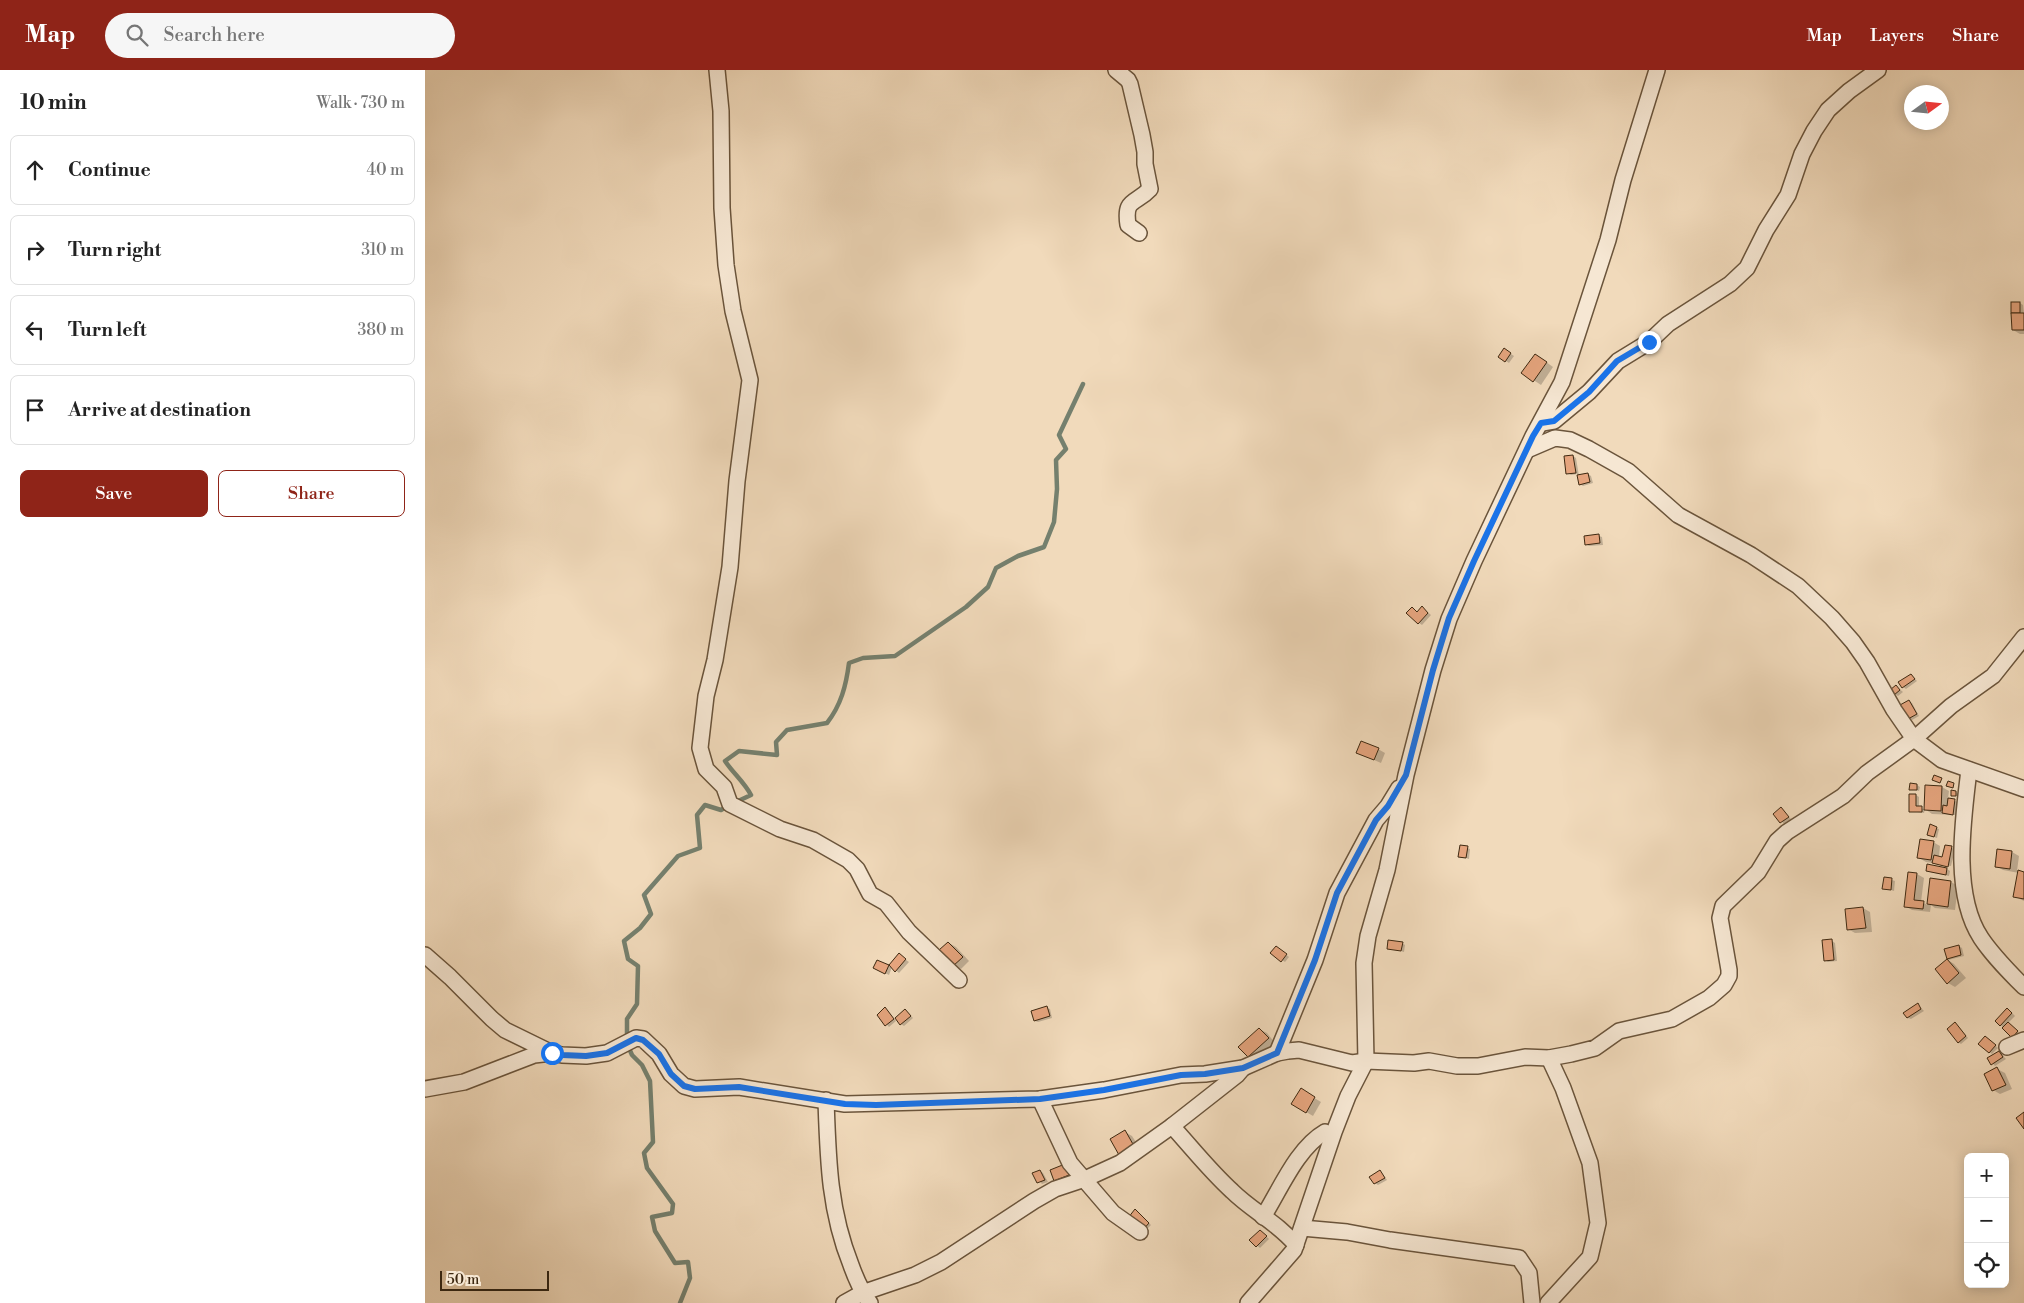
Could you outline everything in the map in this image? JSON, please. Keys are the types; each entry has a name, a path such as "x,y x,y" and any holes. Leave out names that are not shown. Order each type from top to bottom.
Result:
{"street":[{"path":"717,70 721,111 722,208 726,265 733,311 750,380 737,480 730,567 715,660 706,696 700,748 706,769 724,787 730,804 780,829 820,843 848,860 857,869 869,894 886,903 909,932 959,980"},
{"path":"1116,70 1130,84 1145,152 1145,164 1150,189 1127,207 1128,225 1139,233"},
{"path":"1248,1303 1294,1250 1334,1132 1348,1096 1366,1061 1364,963 1368,936 1387,870 1406,775 1433,670 1449,618 1474,561 1562,382 1608,240 1623,180 1657,70"},
{"path":"1541,423 1554,421 1589,392 1617,361 1649,342 1669,324 1730,284 1747,268 1766,230 1788,195 1802,154 1814,131 1828,110 1877,70"},
{"path":"1527,450 1555,438 1570,440 1589,449 1628,471 1679,515 1751,555 1798,586 1832,618 1853,642 1914,739 1942,760 2024,789"},
{"path":"425,955 450,976 492,1020 505,1030 552,1053 562,1055 607,1053 636,1038 643,1040 659,1054 671,1074 684,1086 695,1089 739,1087 845,1104 876,1105 1040,1099 1104,1090 1181,1075 1205,1074 1243,1068 1277,1053 1299,1050 1352,1063 1366,1061 1414,1063 1429,1061 1457,1066 1478,1066 1525,1057 1549,1058 1595,1048 1619,1031 1671,1018 1709,998 1725,985 1729,976 1729,970 1720,918 1723,906 1758,872 1777,841 1843,796 1867,773 1914,739 1951,706 1993,676 2024,637"},
{"path":"1969,770 1962,857 1962,874 1968,906 1980,937 1996,958 2024,987"},
{"path":"1277,1053 1315,960 1337,893 1376,820 1388,806 1406,775"},
{"path":"2007,1047 2024,1040"},
{"path":"425,1089 464,1082 521,1058 552,1053"},
{"path":"1548,1303 1590,1257 1598,1223 1590,1163 1563,1088 1549,1058"},
{"path":"844,1303 866,1298 941,1262 1033,1201 1055,1189 1085,1179 1119,1163 1172,1126 1237,1075 1243,1068"},
{"path":"1040,1099 1070,1163 1113,1213 1140,1232"},
{"path":"826,1100 831,1193 837,1227 866,1298"},
{"path":"1172,1126 1232,1192 1263,1217 1277,1225 1296,1245"},
{"path":"1263,1217 1303,1151 1313,1139 1325,1132"},
{"path":"1302,1228 1347,1232 1519,1258 1529,1273 1532,1303"}],"building":[{"path":"2011,302 2020,302 2020,313 2011,313"},
{"path":"2011,313 2024,313 2024,330 2012,330"},
{"path":"1504,348 1511,353 1505,362 1498,357"},
{"path":"1535,354 1547,362 1533,382 1521,373"},
{"path":"1573,455 1576,473 1566,474 1564,456"},
{"path":"1588,473 1590,482 1579,485 1577,475"},
{"path":"1599,534 1600,543 1585,545 1584,536"},
{"path":"1422,606 1428,613 1418,624 1406,613 1412,607 1417,612"},
{"path":"1911,674 1915,679 1902,688 1898,682"},
{"path":"1896,685 1900,690 1894,695 1890,690"},
{"path":"1909,700 1917,714 1908,719 1900,705"},
{"path":"1361,741 1379,748 1374,760 1356,753"},
{"path":"1934,775 1942,778 1940,783 1932,780"},
{"path":"1948,781 1954,783 1953,788 1946,786"},
{"path":"1910,783 1917,784 1917,790 1909,790"},
{"path":"1925,785 1942,786 1941,811 1924,810"},
{"path":"1951,790 1956,791 1956,796 1951,796"},
{"path":"1909,794 1916,794 1916,806 1922,806 1922,812 1909,812"},
{"path":"1948,798 1955,799 1953,815 1942,813 1943,805 1947,806"},
{"path":"1781,807 1789,817 1780,823 1773,814"},
{"path":"1930,824 1937,827 1934,837 1927,835"},
{"path":"1920,839 1934,841 1931,860 1917,858"},
{"path":"1460,845 1468,846 1466,858 1458,857"},
{"path":"1945,845 1952,846 1948,867 1932,863 1934,855 1942,857"},
{"path":"1997,849 2012,851 2010,869 1995,867"},
{"path":"1927,864 1947,868 1946,875 1926,871"},
{"path":"2018,870 2024,872 2024,899 2013,897"},
{"path":"1908,872 1917,873 1914,900 1924,901 1923,909 1904,907"},
{"path":"1884,877 1892,878 1891,890 1882,889"},
{"path":"1930,878 1951,881 1948,907 1927,904"},
{"path":"1863,907 1866,928 1847,930 1845,909"},
{"path":"1832,939 1834,960 1824,961 1822,940"},
{"path":"1388,940 1403,942 1401,951 1387,949"},
{"path":"948,942 963,957 953,966 939,950"},
{"path":"1959,945 1961,955 1947,959 1944,949"},
{"path":"1276,946 1287,954 1281,962 1270,953"},
{"path":"899,953 906,959 895,972 889,965"},
{"path":"1947,959 1959,973 1947,984 1935,969"},
{"path":"877,960 889,965 885,974 873,968"},
{"path":"1918,1003 1921,1009 1907,1018 1903,1013"},
{"path":"1047,1006 1050,1016 1034,1021 1031,1011"},
{"path":"885,1007 894,1019 885,1026 877,1015"},
{"path":"2007,1008 2012,1013 2000,1026 1995,1021"},
{"path":"905,1009 911,1016 900,1025 895,1018"},
{"path":"1955,1022 1966,1036 1958,1043 1947,1029"},
{"path":"2008,1022 2018,1031 2012,1038 2002,1028"},
{"path":"1259,1028 1269,1038 1248,1057 1238,1047"},
{"path":"1985,1036 1996,1045 1989,1053 1978,1044"},
{"path":"1999,1051 2003,1057 1991,1065 1987,1058"},
{"path":"1997,1067 2006,1085 1992,1091 1984,1074"},
{"path":"1301,1088 1315,1097 1306,1113 1291,1104"},
{"path":"2024,1112 2024,1129 2016,1118"},
{"path":"1125,1130 1134,1146 1119,1155 1110,1139"},
{"path":"1065,1164 1069,1175 1054,1181 1050,1170"},
{"path":"1040,1170 1045,1180 1037,1183 1032,1173"},
{"path":"1380,1170 1385,1178 1374,1184 1369,1177"},
{"path":"1135,1209 1149,1223 1142,1231 1128,1218"},
{"path":"1260,1230 1267,1236 1256,1247 1249,1240"}],"waterway":[{"path":"736,802 751,795 725,761 739,751 777,755 776,742 787,730 827,723 842,695 849,663 863,658 895,656 966,607 988,587 996,568 1018,556 1044,547 1054,522 1057,489 1056,460 1066,449 1059,435 1083,384"},
{"path":"627,1038 627,1019 637,1004 638,966 628,959 624,941 640,928 651,914 644,895 678,856 700,848 697,815 705,805 721,810 729,805"},
{"path":"628,1046 632,1055 642,1065 650,1081 653,1142 644,1153 647,1168 673,1204 672,1213 652,1217 655,1231 675,1263 688,1262 690,1278 680,1303"}],"route":[{"path":"552,1053 586,1056 607,1053 636,1038 643,1040 659,1054 671,1074 684,1086 695,1089 739,1087 845,1104 876,1105 1040,1099 1104,1090 1181,1075 1205,1074 1243,1068 1277,1053 1315,960 1337,893 1376,820 1388,806 1406,775 1433,670 1449,618 1533,436 1541,423 1554,421 1589,392 1617,361 1649,342"}]}
